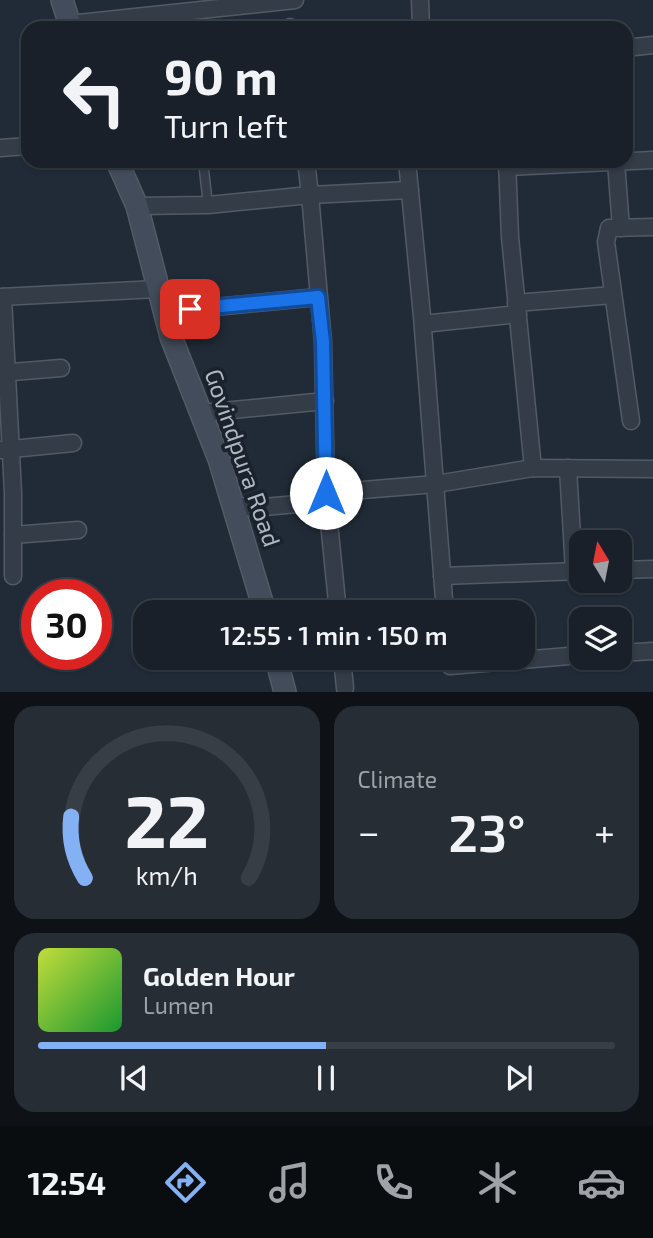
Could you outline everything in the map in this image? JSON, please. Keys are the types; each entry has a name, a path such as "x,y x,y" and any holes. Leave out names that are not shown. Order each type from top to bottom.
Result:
{"street":[{"path":"62,0 68,21"},
{"path":"113,21 295,0"},
{"path":"420,0 421,21"},
{"path":"633,47 653,45"},
{"path":"0,148 21,146"},
{"path":"633,161 653,160"},
{"name":"Govindpura Road","path":"120,168 137,206 171,337 202,413 261,600"},
{"path":"307,168 323,342 326,493 337,600"},
{"path":"408,168 423,324 444,600"},
{"path":"507,168 510,237 533,468"},
{"path":"616,168 621,228"},
{"path":"137,206 208,205 310,195 410,190"},
{"path":"631,421 606,242 609,228 653,226"},
{"path":"13,576 13,535 5,450 1,297 158,289"},
{"path":"423,324 613,295"},
{"path":"164,312 318,297"},
{"path":"3,372 61,368"},
{"path":"202,413 326,401"},
{"path":"5,450 73,443"},
{"path":"233,505 253,508 297,504 326,493 436,484 533,468 653,468"},
{"path":"568,468 574,530"},
{"path":"13,535 78,530"},
{"path":"632,570 653,569"},
{"path":"442,576 569,571"},
{"path":"632,652 653,651"},
{"path":"535,659 569,656"},
{"path":"279,670 285,692"},
{"path":"343,670 345,688"}],"lane":[{"path":"204,168 208,205"}],"route":[{"path":"190,309 318,297 326,401 326,493"}]}
